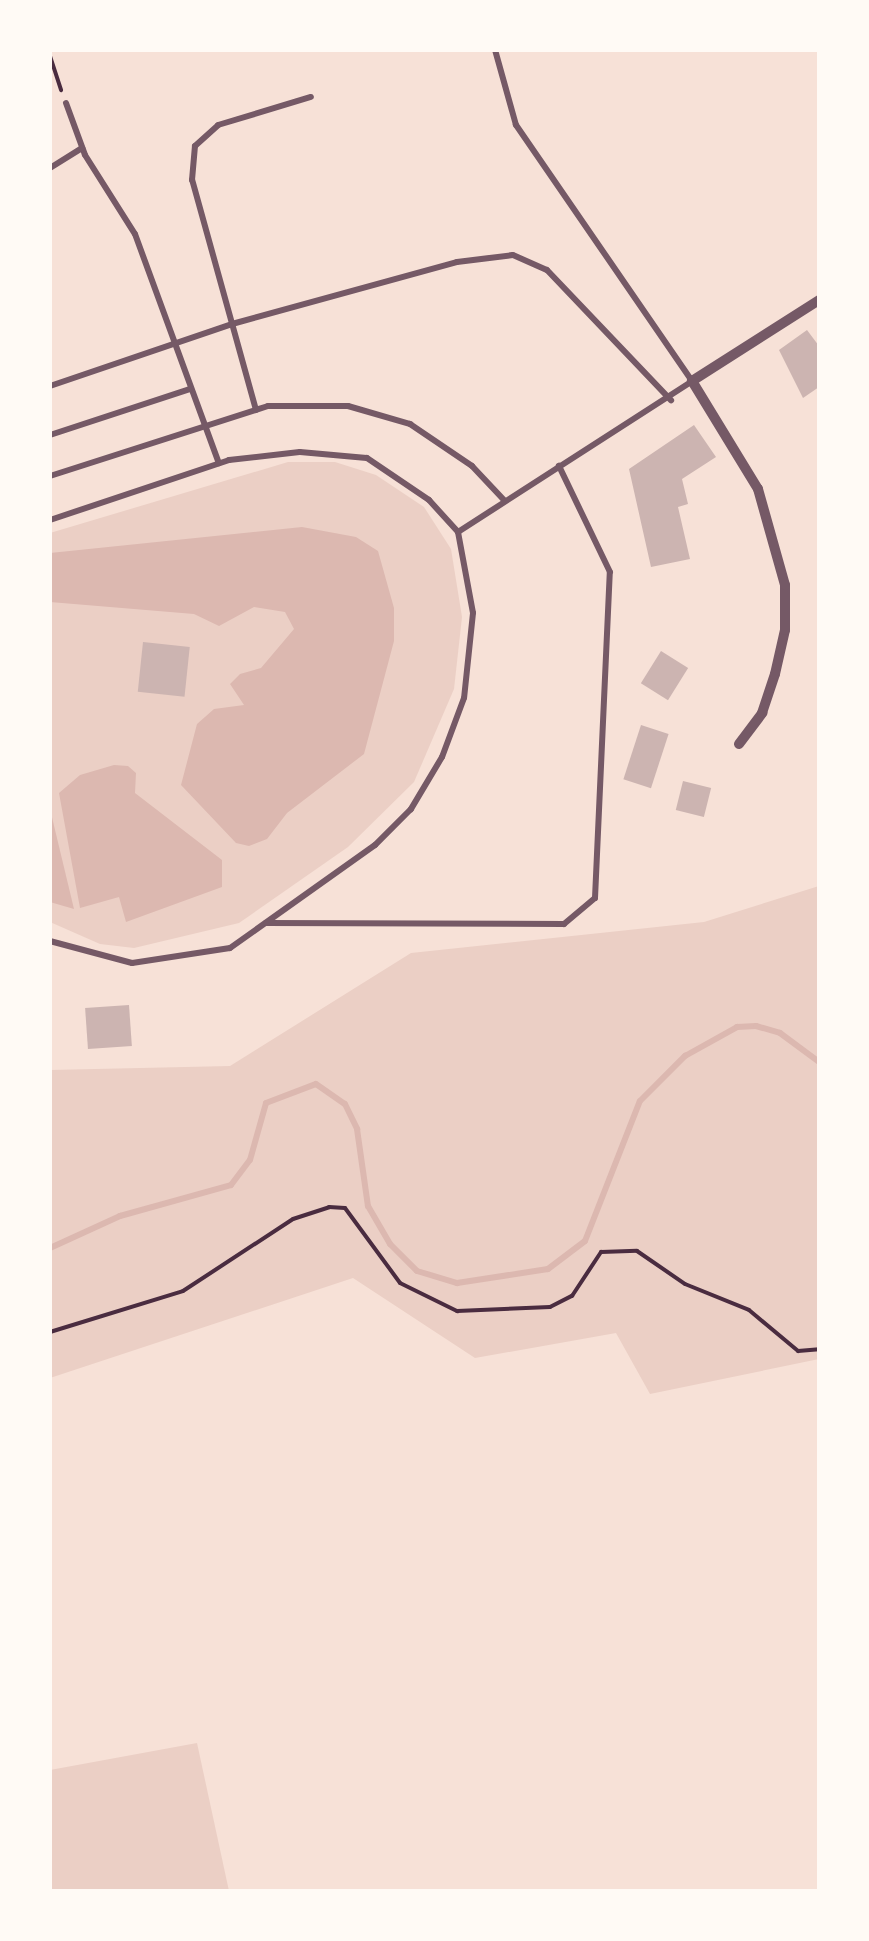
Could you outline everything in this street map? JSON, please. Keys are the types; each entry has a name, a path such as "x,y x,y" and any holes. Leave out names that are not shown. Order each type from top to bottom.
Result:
{"street":[{"path":"739,744 762,713 775,674 785,630 785,585 758,489 692,381 819,300"}],"lane":[{"path":"458,532 671,400 692,381 516,125 495,50"},
{"path":"256,410 192,180 195,146 218,124 311,96"},
{"path":"66,103 82,148 135,234 219,463"},
{"path":"50,168 82,148"},
{"path":"50,386 178,346 232,324 457,262 513,255 547,270 671,400"},
{"path":"50,435 190,388"},
{"path":"50,476 256,410 348,406 410,424 472,466 506,501"},
{"path":"50,520 219,463 300,452 367,458 429,500 458,532 473,613 464,698 442,758 411,809 376,845 230,948 178,960 132,963 50,941"},
{"path":"264,923 564,924 586,912 595,898 610,572 559,466"}],"path":[{"path":"50,56 66,103"},
{"path":"50,1332 183,1291 294,1218 329,1207 346,1208 400,1283 457,1311 550,1307 572,1296 601,1252 637,1251 684,1284 749,1310 798,1351 819,1349"}],"shaded area":[{"path":"288,462 335,462 376,475 424,507 451,549 462,617 454,689 414,782 348,847 239,923 134,948 100,944 50,922 50,533"},
{"path":"302,527 356,537 378,551 394,608 394,641 364,754 287,813 267,839 249,846 236,843 181,785 197,724 214,709 244,705 230,684 240,674 261,668 294,629 285,612 254,607 219,626 194,614 50,602 50,553"},
{"path":"114,765 128,766 136,773 135,793 222,860 222,887 126,922 119,897 80,908 59,793 80,775"},
{"path":"50,809 74,909 50,902"},
{"path":"819,886 819,1359 650,1394 616,1333 475,1358 353,1278 50,1378 50,1070 230,1066 411,953 704,922"},
{"path":"197,1743 229,1891 50,1891 50,1770"}],"building":[{"path":"807,330 819,346 819,387 803,398 779,350"},
{"path":"694,425 716,457 682,479 688,504 678,507 690,559 651,567 629,469"},
{"path":"143,642 190,647 185,697 138,692"},
{"path":"661,651 688,668 668,700 641,683"},
{"path":"641,725 669,734 651,788 623,779"},
{"path":"683,781 711,788 704,817 676,810"},
{"path":"129,1005 132,1046 88,1049 85,1008"}],"waterway":[{"path":"50,1248 120,1216 231,1185 250,1160 266,1103 316,1084 345,1104 357,1129 368,1206 390,1244 417,1271 457,1283 548,1269 585,1241 640,1101 685,1056 737,1027 756,1026 780,1033 819,1062"}]}
